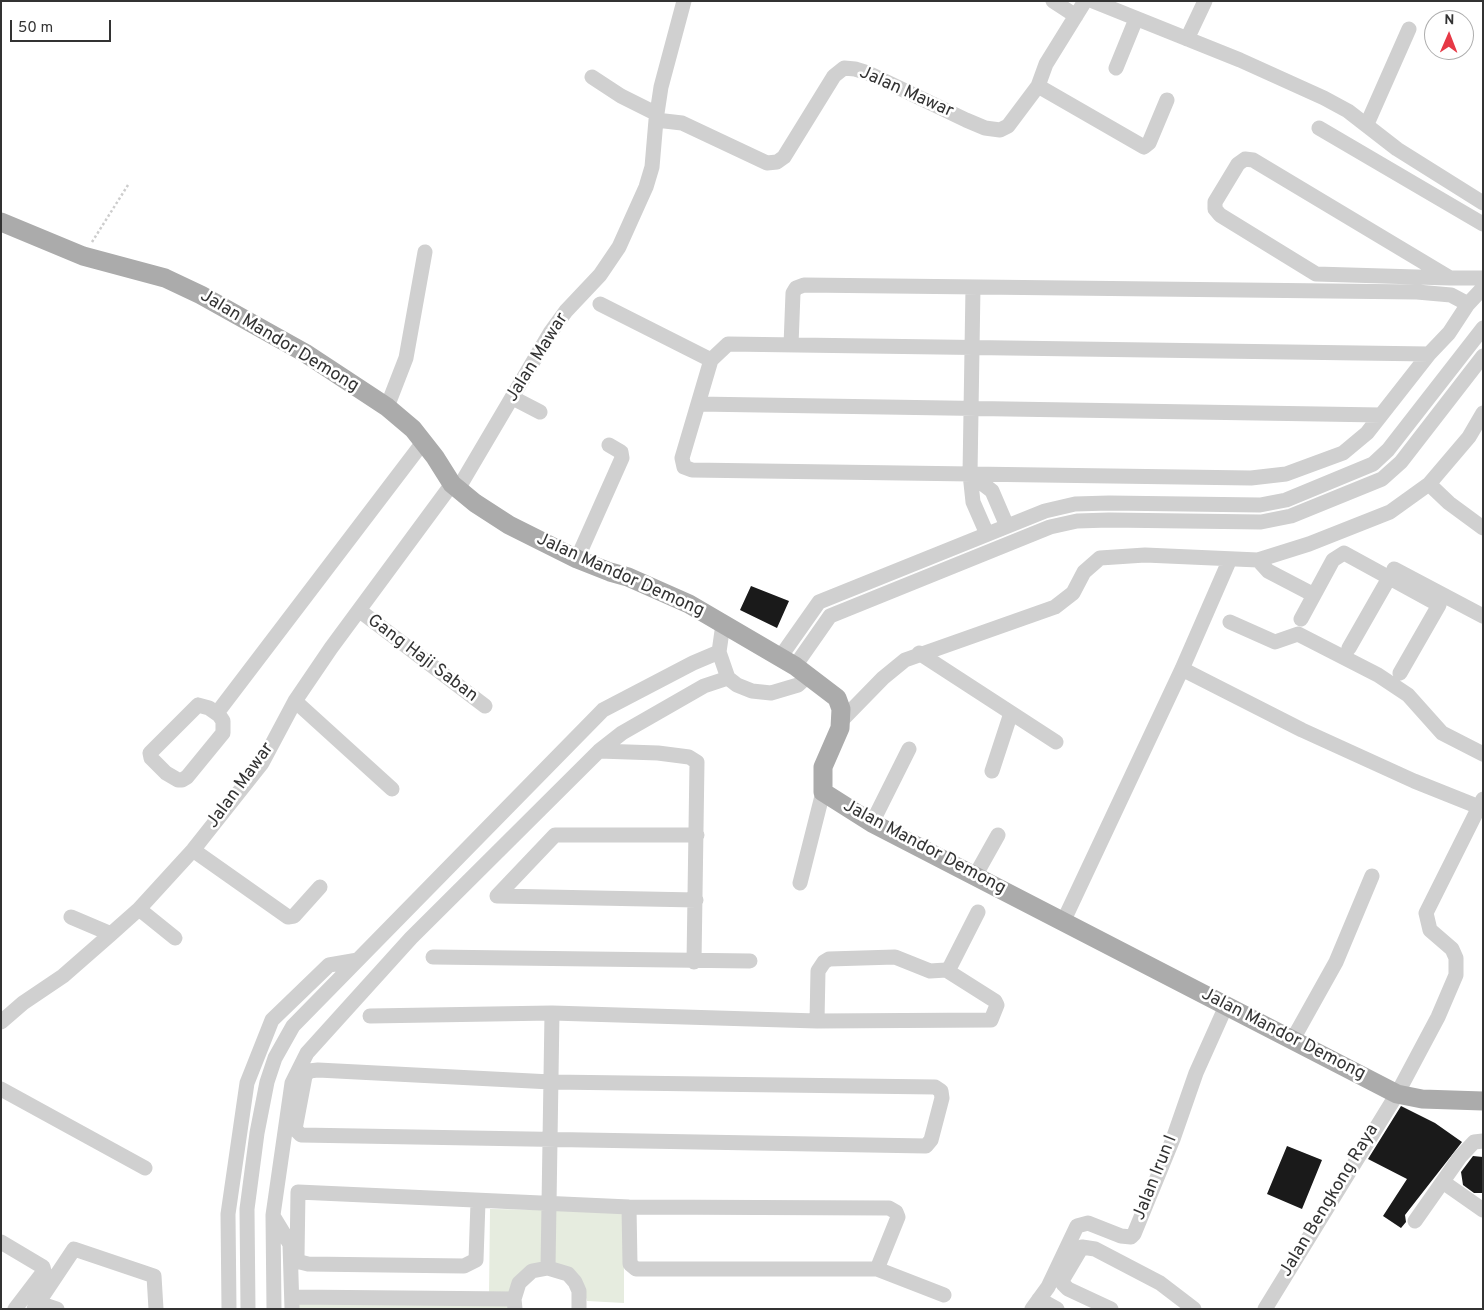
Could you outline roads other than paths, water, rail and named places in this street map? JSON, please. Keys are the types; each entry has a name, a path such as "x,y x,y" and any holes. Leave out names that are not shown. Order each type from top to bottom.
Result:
{"main road":[{"name":"Jalan Mandor Demong","path":"1,222 83,256 165,278 201,295 305,353 387,408 413,429 424,441 455,486 509,525 577,559 628,577 690,604 795,666 837,698 842,720 823,767 823,792 872,823 1397,1094 1422,1099 1483,1101"}],"street":[{"path":"592,77 657,117 661,87 684,1"},
{"path":"1052,1 1076,16"},
{"name":"Jalan Mawar","path":"1,1022 23,1003 63,976 139,909 193,850 262,763 295,701 331,648 455,486 513,398 550,333 566,311 600,275 619,247 646,187 652,167 657,117 682,122 772,163 784,157 834,76 844,68 868,73 966,120 985,128 1000,130 1008,126 1038,86 1046,64 1085,1"},
{"path":"1093,1 1311,92 1348,111 1397,149 1483,203"},
{"path":"1187,39 1205,1"},
{"path":"1116,68 1136,19"},
{"path":"1367,124 1409,28"},
{"path":"1038,86 1144,147 1149,143 1167,100"},
{"path":"1319,128 1483,224"},
{"path":"1450,278 1253,160 1245,159 1238,164 1216,202 1215,209 1220,215 1316,274 1450,278 1483,278"},
{"path":"387,408 406,358 425,252"},
{"path":"1316,274 1316,291"},
{"path":"791,345 793,293 796,288 804,285 1434,293 1450,295 1468,304"},
{"path":"972,287 970,474 973,502 988,534"},
{"path":"1429,354 728,344 712,360 682,458 684,467 692,470 1251,478 1286,474 1343,453 1367,433 1429,354 1449,333 1468,304 1483,288"},
{"path":"600,304 712,360"},
{"path":"723,624 719,652 728,678 744,688 771,693 798,685 795,666 819,602 1045,511 1074,504 1260,504 1286,500 1373,464 1395,441 1483,328"},
{"path":"795,666 830,616 1050,527 1077,521 1110,520 1261,522 1291,516 1382,479 1401,462 1483,356"},
{"path":"513,398 540,412"},
{"path":"698,404 1381,415"},
{"path":"842,720 887,674 905,660 919,653 1055,607 1073,593 1084,572 1100,558 1145,555 1258,560 1332,536 1390,512 1429,484 1469,437 1483,413"},
{"path":"217,713 424,441"},
{"path":"1395,441 1409,452"},
{"path":"577,559 622,458 621,452 609,445"},
{"path":"970,474 992,491 1007,526"},
{"path":"1429,484 1449,503 1483,528"},
{"path":"1195,504 1195,521"},
{"path":"1332,536 1483,616"},
{"path":"1301,620 1333,560 1344,554 1389,578 1439,605 1400,673"},
{"path":"1062,922 1182,669 1230,559"},
{"path":"1258,560 1268,571 1314,595"},
{"path":"1349,648 1389,578"},
{"name":"Gang Haji Saban","path":"360,611 485,706"},
{"path":"1230,622 1275,642 1298,634 1378,675 1408,695 1442,733 1483,754"},
{"path":"248,1309 247,1209 267,1082 275,1058 293,1026 603,710 693,663 719,652"},
{"path":"919,653 1056,742"},
{"path":"693,663 704,686"},
{"path":"1182,669 1302,730 1414,781 1481,803"},
{"path":"274,1309 273,1215 292,1083 308,1053 411,938 600,751 622,733 704,686 728,678"},
{"path":"295,701 392,789"},
{"path":"196,706 205,706 217,713 223,721 222,737 188,777 178,780 166,773 151,758 151,750 196,706"},
{"path":"992,771 1011,713"},
{"path":"872,823 909,749"},
{"path":"600,751 658,752 694,758 697,762 694,962"},
{"path":"800,883 823,792"},
{"name":"Jalan Bengkong Raya","path":"1265,1309 1397,1094 1438,1017 1456,975 1456,958 1452,950 1430,930 1426,913 1481,803"},
{"path":"696,900 497,896 555,835 697,835"},
{"path":"976,876 998,835"},
{"path":"193,850 288,918 294,916 320,887"},
{"path":"1293,1039 1336,962 1372,876"},
{"path":"139,909 175,938"},
{"path":"946,970 950,967 978,912"},
{"path":"71,917 111,934"},
{"path":"433,957 694,962 750,961"},
{"path":"370,1016 552,1013 817,1021 991,1020 997,1005 995,1001 946,970 930,971 895,957 829,959 824,962 818,971 817,1021"},
{"path":"229,1309 228,1214 247,1083 272,1020 329,965 358,960"},
{"name":"Jalan Irun I","path":"1036,1304 1076,1226 1088,1223 1121,1236 1131,1237 1134,1234 1173,1139 1196,1073 1226,1006"},
{"path":"548,1268 552,1013"},
{"path":"309,1071 551,1082 935,1087 940,1091 942,1098 930,1140 926,1146 549,1141 301,1135 295,1129 305,1076 309,1071"},
{"path":"1,1089 145,1168"},
{"path":"1415,1221 1460,1157 1474,1142 1483,1141"},
{"path":"1443,1182 1481,1207"},
{"path":"478,1202 476,1260 464,1266 308,1264 300,1262 297,1257 298,1192 478,1202 629,1207 888,1208 896,1212 898,1217 877,1269"},
{"path":"629,1207 630,1264 636,1269 877,1269 944,1295"},
{"path":"273,1215 290,1244 292,1303 515,1304 516,1290 525,1276 540,1268 548,1268 563,1272 575,1282 579,1291 579,1309"},
{"path":"1,1242 43,1267 44,1271 15,1309"},
{"path":"1111,1309 1068,1289 1063,1284 1063,1279 1082,1247 1095,1249 1160,1283 1194,1309"},
{"path":"57,1309 37,1306 74,1249 154,1276 156,1309"},
{"path":"1036,1304 1057,1309"}]}
